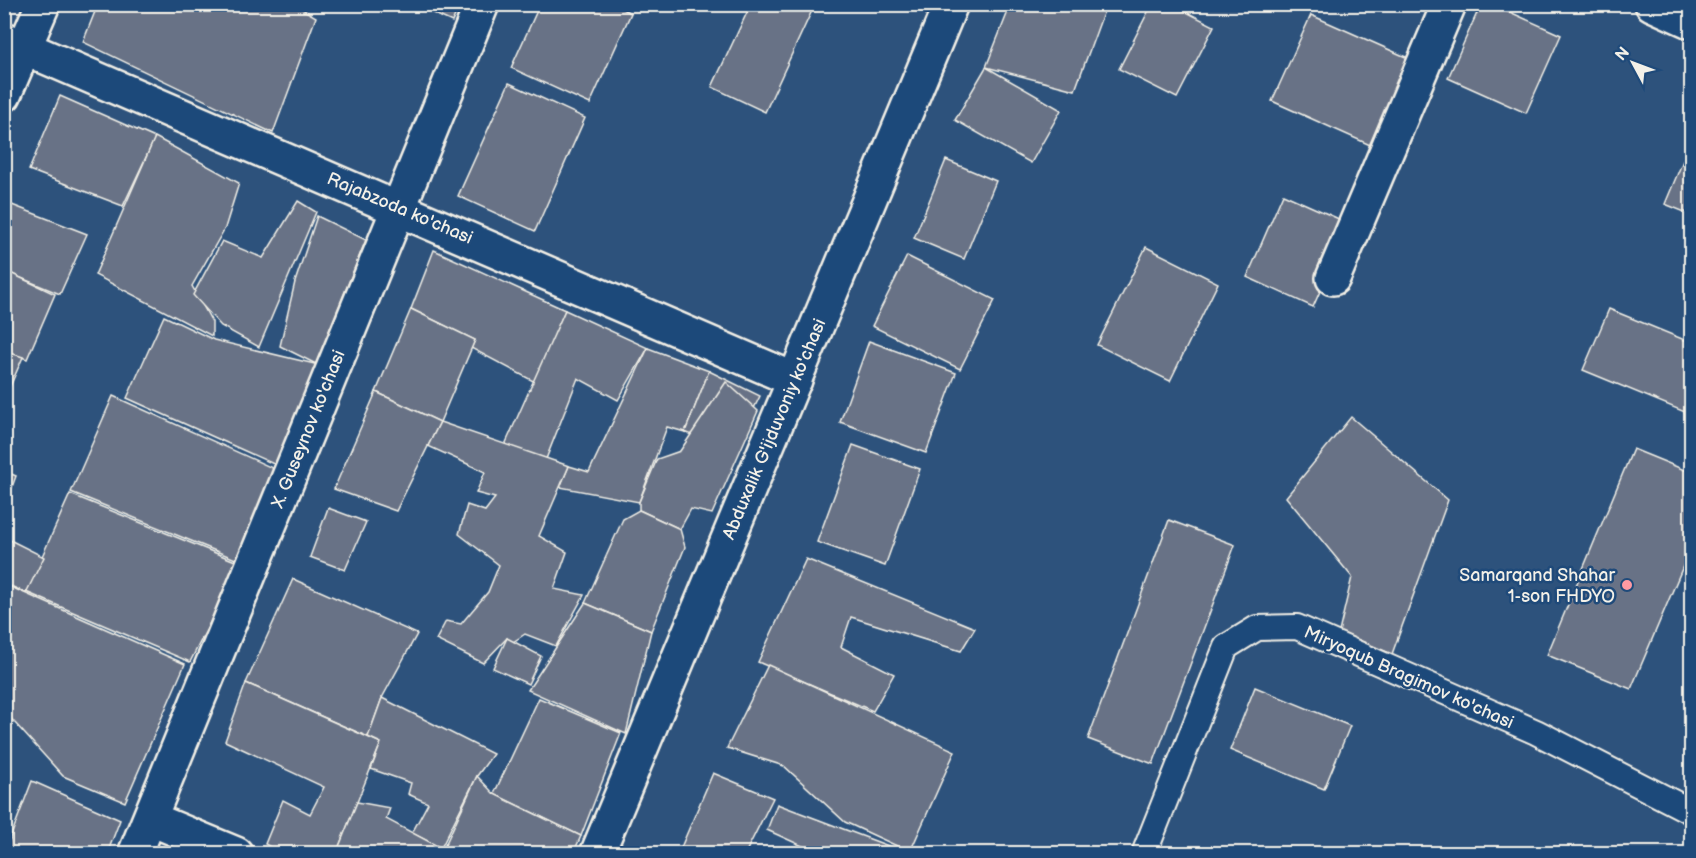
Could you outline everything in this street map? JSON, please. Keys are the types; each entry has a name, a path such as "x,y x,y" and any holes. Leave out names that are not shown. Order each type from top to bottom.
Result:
{"street":[{"path":"4,95 15,44 43,4"},
{"name":"X. Guseynov ko'chasi","path":"135,854 482,4"},
{"name":"Abduxalik G'ijduvoniy ko'chasi","path":"597,854 951,4"},
{"path":"1333,278 1449,4"},
{"path":"1652,4 1692,22"},
{"name":"Rajabzoda ko'chasi","path":"15,44 398,207 795,380"},
{"path":"151,819 236,854"}],"lane":[{"name":"Miryoqub Bragimov ko'chasi","path":"1144,854 1226,647 1257,628 1297,627 1536,732 1692,812"}],"building":[{"path":"98,4 294,4 316,17 273,133 83,42"},
{"path":"413,4 460,4 452,22"},
{"path":"540,4 613,4 631,13 590,104 511,68"},
{"path":"751,4 815,4 765,112 712,87"},
{"path":"1011,4 1087,4 1104,11 1075,90 986,67"},
{"path":"1152,4 1171,4 1214,26 1177,98 1119,69"},
{"path":"1481,4 1492,4 1561,35 1526,113 1448,78"},
{"path":"1311,15 1417,62 1379,149 1272,101"},
{"path":"986,67 1061,110 1031,163 955,120"},
{"path":"509,83 585,118 535,231 458,196"},
{"path":"60,96 155,138 123,206 29,170"},
{"path":"155,137 239,183 225,228 192,286 212,322 212,336 95,275"},
{"path":"1692,139 1692,215 1665,204"},
{"path":"946,160 996,181 964,259 914,238"},
{"path":"1283,194 1350,224 1313,307 1247,277"},
{"path":"298,201 316,212 259,347 221,326 193,295 222,241 263,258"},
{"path":"12,205 87,234 60,294 4,271 4,222"},
{"path":"317,216 366,240 316,364 280,346 295,282"},
{"path":"1146,247 1218,283 1170,381 1097,345"},
{"path":"434,250 565,310 535,382 471,348 475,340 411,309"},
{"path":"907,256 995,300 960,369 872,326"},
{"path":"4,270 55,294 27,359 4,351"},
{"path":"411,309 475,340 440,422 376,392"},
{"path":"1609,309 1692,343 1692,415 1583,370"},
{"path":"565,310 648,348 618,400 578,378 546,459 505,445"},
{"path":"164,316 214,340 319,365 276,465 127,398"},
{"path":"869,341 956,373 926,453 840,422"},
{"path":"648,348 709,371 685,432 667,427 639,502 560,487 569,466 589,472"},
{"path":"4,351 23,357 4,400"},
{"path":"709,371 760,396 732,453 685,432"},
{"path":"726,382 758,411 712,514 691,509 680,529 639,510 639,502 657,459 680,451"},
{"path":"376,392 440,422 396,511 334,489"},
{"path":"113,396 279,471 238,560 71,492"},
{"path":"1351,417 1448,500 1392,654 1339,632 1352,577 1286,497"},
{"path":"440,422 569,466 539,536 567,552 554,589 584,595 556,646 525,634 510,644 507,638 483,663 436,640 446,621 461,624 488,592 499,565 459,534 467,505 485,511 495,498 476,493 485,472 428,446"},
{"path":"853,445 920,469 885,566 817,542"},
{"path":"1633,449 1692,473 1692,545 1631,689 1547,655"},
{"path":"4,471 16,476 4,509"},
{"path":"70,494 240,563 190,662 26,592"},
{"path":"328,508 366,522 345,570 310,557"},
{"path":"639,510 680,529 685,547 651,631 585,603 623,519"},
{"path":"1169,520 1235,545 1153,764 1088,739"},
{"path":"4,537 44,557 26,593 4,583"},
{"path":"806,559 975,628 961,651 851,617 841,647 894,674 873,711 758,662"},
{"path":"293,579 417,634 382,698 368,737 246,683"},
{"path":"4,584 185,664 125,802 63,776 4,711"},
{"path":"585,603 651,631 626,734 528,690"},
{"path":"507,638 541,656 528,684 493,668"},
{"path":"768,665 955,751 910,852 845,822 784,766 727,748"},
{"path":"246,683 381,743 336,854 282,854 265,844 283,800 310,814 324,787 225,741"},
{"path":"1255,687 1350,726 1324,789 1230,750"},
{"path":"382,698 493,754 477,776 441,848 412,833 428,803 408,794 411,783 371,769 381,743 368,737"},
{"path":"539,698 621,733 581,836 494,794"},
{"path":"713,773 773,798 745,854 679,852"},
{"path":"477,776 494,794 581,836 573,854 441,854"},
{"path":"32,781 120,820 107,854 4,854"},
{"path":"357,802 390,808 386,819 441,848 439,854 336,854"},
{"path":"777,804 907,853 820,854 767,830"}],"place":[{"name":"Samarqand Shahar 1-son FHDYO","path":"1627,585"}]}
